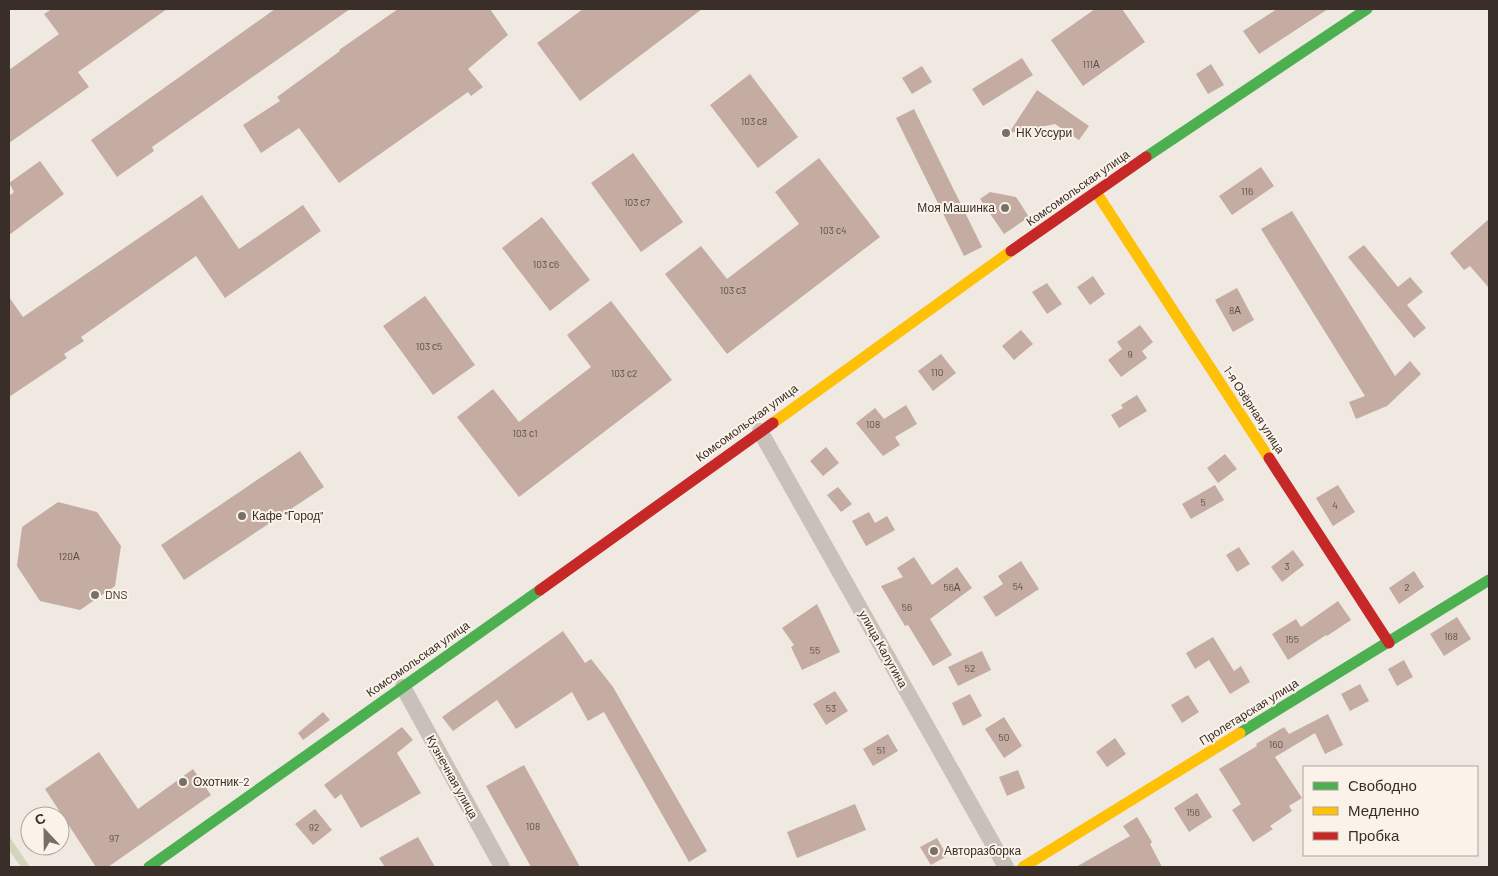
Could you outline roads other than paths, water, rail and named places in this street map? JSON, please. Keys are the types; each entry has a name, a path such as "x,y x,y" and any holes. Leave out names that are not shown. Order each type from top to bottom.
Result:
{"main road":[{"name":"Комсомольская улица","path":"150,867 1096,192 1367,9"},
{"name":"1-я Озёрная улица","path":"1096,192 1388,643"},
{"name":"Пролетарская улица","path":"1023,867 1489,580"}],"street":[{"name":"улица Калугина","path":"760,430 1006,867"},
{"name":"Кузнечная улица","path":"403,687 502,867"}],"place":[{"name":"НК Уссури","path":"1006,133"},
{"name":"Моя Машинка","path":"1005,208"},
{"name":"Кафе \"Город\"","path":"242,516"},
{"name":"DNS","path":"95,595"},
{"name":"Охотник-2","path":"183,782"},
{"name":"Авторазборка","path":"934,851"}]}
